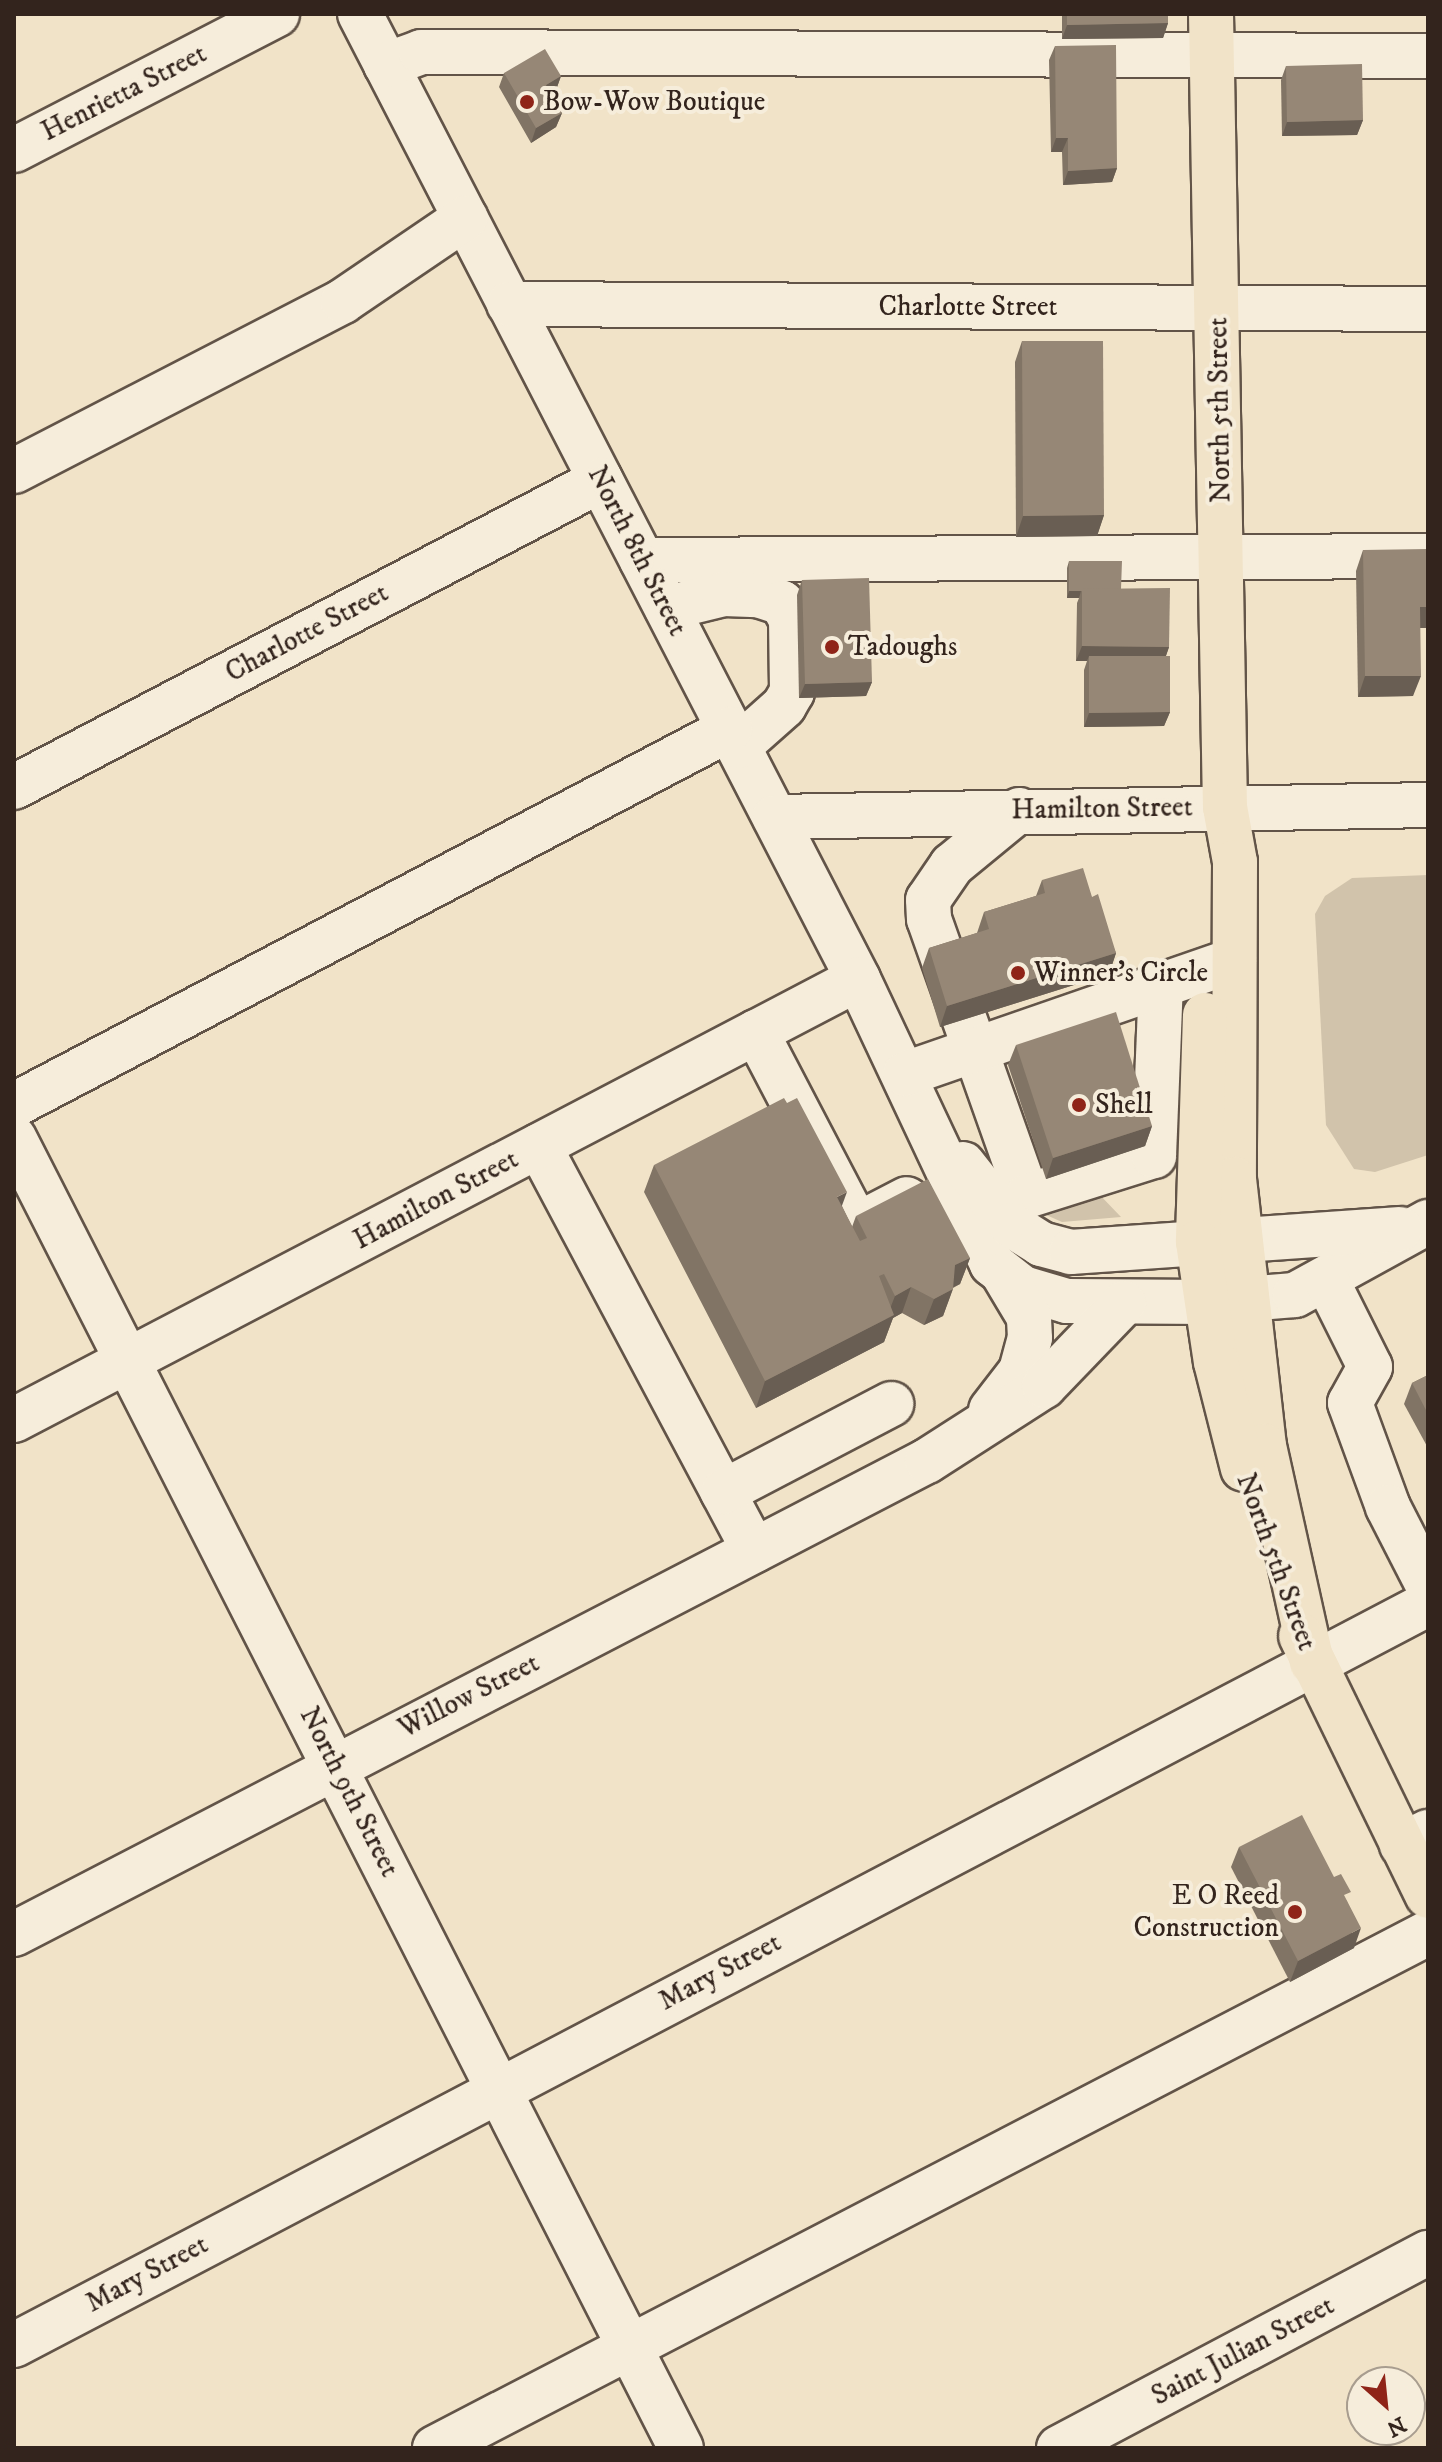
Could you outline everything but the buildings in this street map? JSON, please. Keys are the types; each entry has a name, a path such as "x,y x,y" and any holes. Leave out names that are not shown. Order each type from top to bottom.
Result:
{"main road":[{"name":"North 5th Street","path":"1212,34 1225,807 1235,862 1220,965 1219,1240 1227,1301 1220,1377 1252,1504 1312,1663"},
{"path":"1312,1663 1415,1838 1428,1896"}],"street":[{"name":"Henrietta Street","path":"14,150 277,14"},
{"name":"North 8th Street","path":"360,14 957,1173 981,1249 1004,1275 1043,1296 1124,1303 1227,1301"},
{"path":"386,65 421,52 1212,34 1428,56"},
{"path":"14,471 343,301 465,218"},
{"name":"Charlotte Street","path":"509,304 1428,309"},
{"name":"Charlotte Street","path":"14,787 601,480"},
{"path":"642,560 1428,556"},
{"path":"14,1105 734,738 784,706 792,692 791,619 782,603 758,595 724,594 667,608"},
{"name":"Hamilton Street","path":"775,817 1019,810 1428,805"},
{"path":"1019,810 952,865 928,900 929,919 1027,1196 1154,1156 1161,985"},
{"path":"909,1081 973,1049 1220,965"},
{"name":"Hamilton Street","path":"14,1420 858,979"},
{"path":"756,1032 857,1225 957,1173"},
{"path":"1155,1129 1219,1124"},
{"name":"North 9th Street","path":"14,1138 681,2448"},
{"path":"539,1146 754,1550"},
{"name":"North 8th Street","path":"957,1173 1011,1225 1053,1248 1071,1252 1219,1240"},
{"path":"1219,1240 1370,1235 1428,1221"},
{"path":"1227,1301 1295,1295 1327,1281 1428,1221"},
{"name":"Willow Street","path":"927,1461 996,1406 1021,1371 1028,1354 1029,1317 1004,1275"},
{"path":"1327,1281 1370,1367 1350,1403 1426,1605"},
{"name":"Willow Street","path":"14,1934 927,1461 1044,1386 1124,1303"},
{"path":"723,1492 891,1404"},
{"name":"Mary Street","path":"14,2345 499,2087 1426,1605"},
{"path":"435,2448 1428,1933"},
{"name":"Saint Julian Street","path":"1059,2448 1428,2253"}],"shaded area":[{"path":"1428,875 1428,1155 1375,1172 1354,1169 1326,1125 1315,914 1325,896 1352,878"},
{"path":"1097,1192 1121,1217 1062,1222 1035,1210 1053,1212"}],"place":[{"name":"Bow-Wow Boutique","path":"527,102"},
{"name":"Tadoughs","path":"832,647"},
{"name":"Winner's Circle","path":"1018,973"},
{"name":"Shell","path":"1079,1105"},
{"name":"E O Reed Construction","path":"1295,1912"}]}
